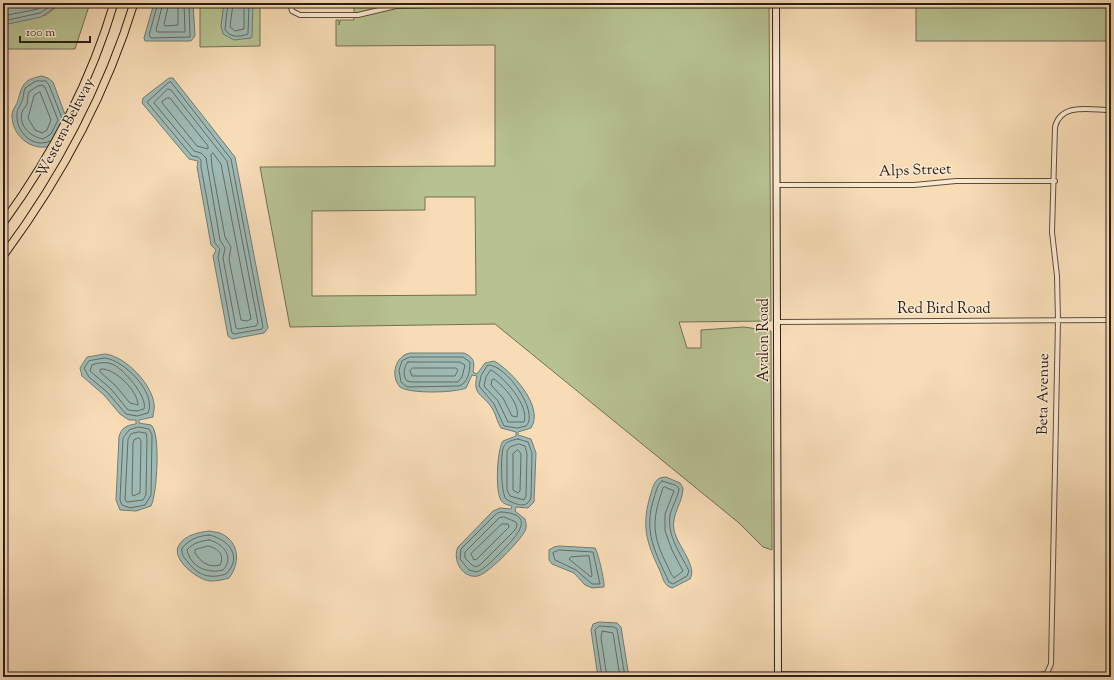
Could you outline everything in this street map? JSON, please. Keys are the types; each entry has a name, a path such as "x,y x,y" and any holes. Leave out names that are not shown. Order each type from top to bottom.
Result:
{"highway":[{"name":"Western Beltway","path":"3,224 44,161 74,104 92,63 114,3"},
{"name":"Western Beltway","path":"3,256 34,214 66,161 113,64 134,3"}],"main road":[{"name":"Avalon Road","path":"776,3 778,675"}],"street":[{"path":"290,3 292,11 300,15 358,15 390,5 451,3"},
{"name":"Beta Avenue","path":"778,675 1037,676 1047,672 1051,664 1058,321 1057,276 1052,232 1056,127 1060,115 1069,110 1111,110"},
{"name":"Alps Street","path":"776,185 914,185 956,181 1055,181"},
{"name":"Red Bird Road","path":"777,322 1111,320"}],"green space":[{"path":"61,3 90,3 75,49 3,49 3,25 46,15"},
{"path":"200,3 260,3 260,46 200,47"},
{"path":"354,3 769,3 771,321 679,322 687,348 701,348 701,330 744,327 771,331 772,550 763,547 739,523 495,324 290,327 260,167 495,166 495,45 336,46 336,20 339,20 339,25 340,20 354,20","holes":["425,197 475,197 476,295 312,296 312,211 425,210"]},
{"path":"916,3 1111,3 1111,41 916,41"}],"water":[{"path":"3,3 61,3 41,17 3,25"},
{"path":"154,3 193,3 195,36 191,41 145,41 144,38"},
{"path":"224,3 253,3 251,38 234,40 223,34 221,26"},
{"path":"42,76 53,82 67,120 51,146 44,147 30,144 19,135 15,129 12,114 25,83"},
{"path":"169,78 173,78 235,157 268,328 264,333 232,339 228,336 213,256 216,250 211,245 197,167 198,161 189,159 142,103 143,98"},
{"path":"410,353 464,353 472,358 474,363 473,372 477,374 485,363 494,361 509,372 517,381 530,400 534,410 534,419 531,428 518,432 518,435 531,439 536,453 534,502 528,508 516,507 515,511 525,519 526,530 504,556 483,574 478,576 472,576 463,571 457,562 456,552 458,547 493,511 500,508 511,509 512,506 501,500 497,480 499,452 501,446 503,441 516,436 516,432 501,428 489,403 477,391 477,376 472,375 466,388 460,390 422,392 400,387 395,377 396,367 401,358"},
{"path":"105,354 121,360 136,372 148,388 154,404 153,417 139,420 139,423 151,425 154,430 157,451 155,490 151,506 136,511 120,510 116,500 119,437 121,431 130,425 136,424 136,420 129,420 120,414 104,395 82,376 80,368 87,357"},
{"path":"666,477 680,483 683,488 674,519 674,530 689,562 692,574 690,579 672,588 669,587 664,581 651,551 646,533 646,515 654,484 660,478"},
{"path":"210,531 221,533 228,538 235,548 235,566 229,578 215,581 205,580 187,568 178,556 177,551 179,545 185,539 197,533"},
{"path":"559,546 595,548 601,567 604,587 592,588 585,585 574,573 552,564 549,560 549,550"},
{"path":"599,622 617,623 621,627 629,677 598,677 591,630 593,624"}]}
